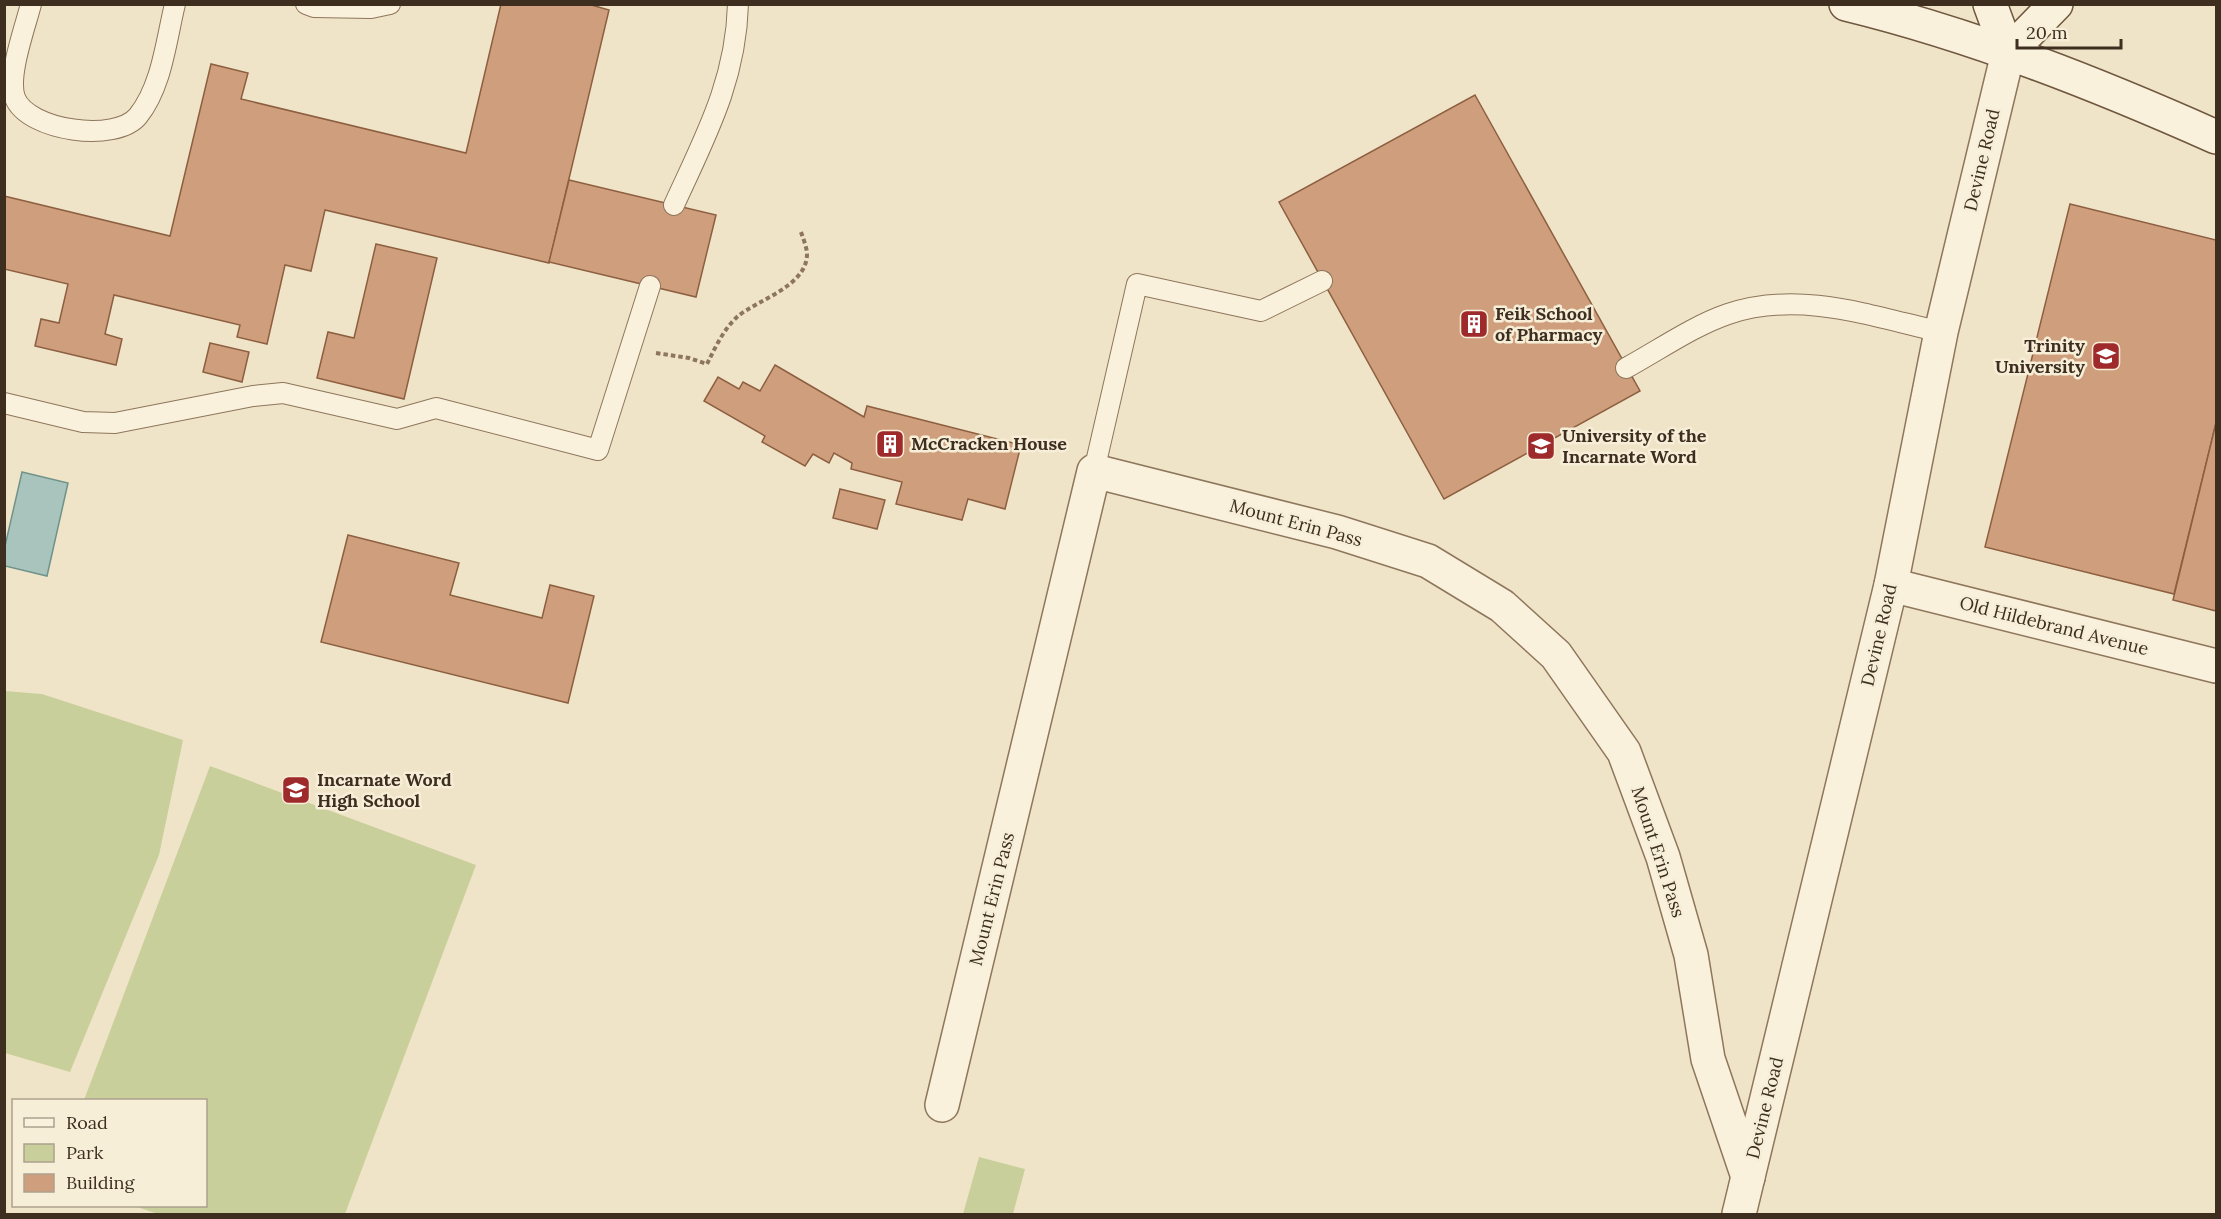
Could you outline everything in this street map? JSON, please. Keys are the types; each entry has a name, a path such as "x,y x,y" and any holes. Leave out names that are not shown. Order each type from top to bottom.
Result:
{"street":[{"path":"1846,4 1892,16 2008,53 2217,137"},
{"path":"1990,4 2008,53"},
{"path":"2008,53 2056,4"},
{"name":"Devine Road","path":"1739,1215 1891,585 1941,332 2008,53"},
{"name":"Mount Erin Pass","path":"942,1105 1094,471 1337,532 1428,561 1502,606 1556,655 1624,752 1660,846 1691,955 1708,1059 1748,1177"},
{"name":"Old Hildebrand Avenue","path":"1891,585 2217,666"}],"lane":[{"path":"31,4 13,75 16,99 32,117 71,131 112,129 136,119 152,95 175,4"},
{"path":"306,4 314,7 371,8 390,4"},
{"path":"674,205 724,92 737,39 738,4"},
{"path":"1094,471 1137,284 1261,311 1322,281"},
{"path":"4,403 83,422 115,423 253,396 283,393 397,419 436,408 598,450 650,286"},
{"path":"1626,368 1714,320 1770,303 1811,303 1941,332"}],"path":[{"path":"630,350 689,358 707,364 723,333 738,316 773,297 802,274 807,254 801,232"}],"green space":[{"path":"5,691 42,694 183,740 159,855 70,1072 5,1053"},
{"path":"210,766 476,865 345,1214 158,1214 137,1207 207,1207 207,1099 84,1099"},
{"path":"979,1157 1025,1169 1013,1214 963,1214"}],"water":[{"path":"22,472 68,483 47,576 5,566 5,546"}],"building":[{"path":"501,4 588,4 609,10 549,263 325,210 311,271 285,265 267,344 237,337 240,325 114,295 105,334 122,339 116,365 35,346 41,319 59,323 68,284 4,269 4,196 170,236 211,64 248,73 241,99 466,153"},
{"name":"Feik School of Pharmacy","path":"1475,95 1640,391 1444,499 1279,202"},
{"path":"569,180 716,215 696,297 549,262"},
{"path":"2070,204 2216,240 2216,423 2174,594 1985,547"},
{"path":"376,244 437,258 404,399 317,378 328,332 354,338"},
{"path":"210,343 249,352 242,382 203,372"},
{"name":"McCracken House","path":"775,365 864,417 867,406 1021,445 1005,509 968,499 962,520 896,504 902,482 851,469 852,463 834,453 829,463 813,454 805,466 762,442 765,436 704,401 718,377 739,389 743,382 760,391"},
{"path":"2216,423 2216,611 2173,600"},
{"path":"840,489 885,500 877,529 833,518"},
{"path":"348,535 459,563 450,595 542,618 550,585 594,596 568,703 321,642"}],"place":[{"name":"Feik School of Pharmacy","path":"1474,324"},
{"name":"Trinity University","path":"2106,356"},
{"name":"McCracken House","path":"890,444"},
{"name":"University of the Incarnate Word","path":"1541,446"},
{"name":"Incarnate Word High School","path":"296,790"}]}
